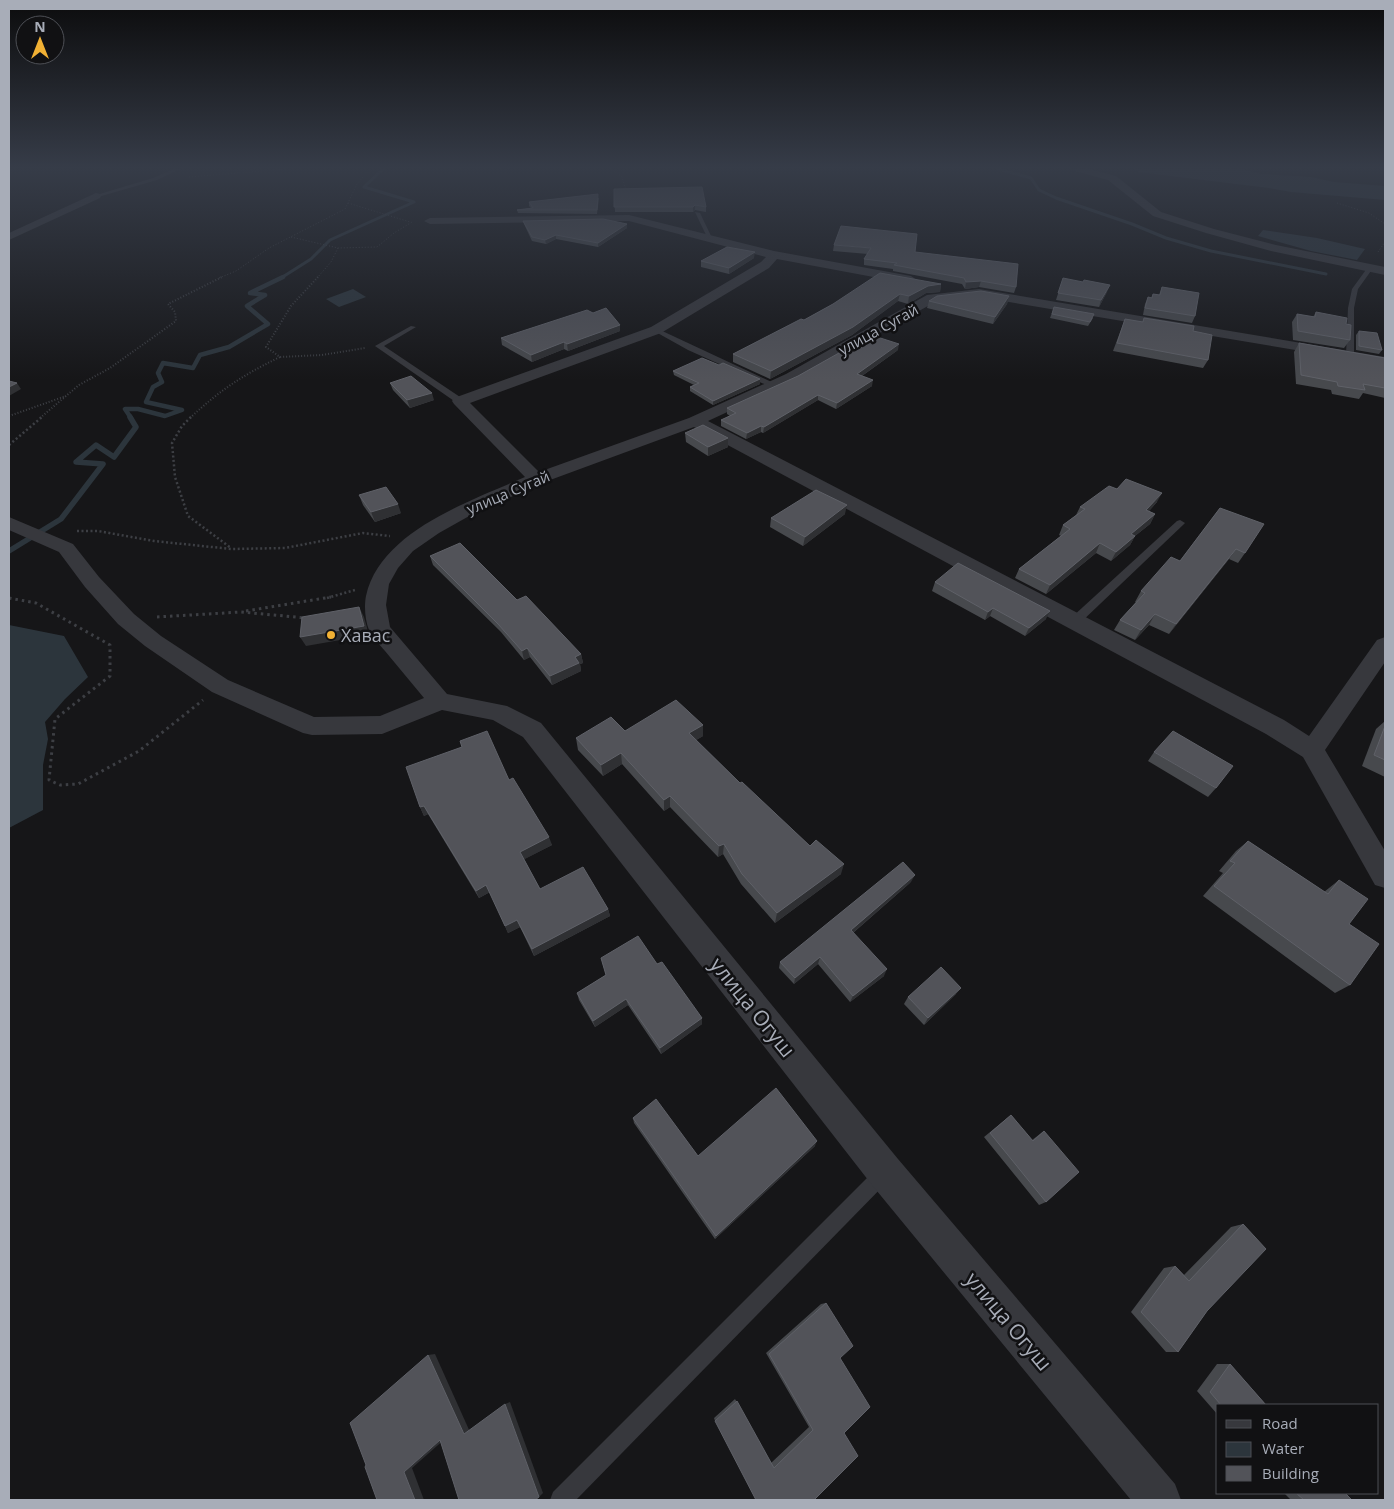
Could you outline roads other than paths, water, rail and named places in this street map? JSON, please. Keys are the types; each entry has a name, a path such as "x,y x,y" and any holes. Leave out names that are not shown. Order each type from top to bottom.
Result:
{"street":[{"path":"719,239 774,255 930,287"},
{"path":"1242,239 1385,272"},
{"path":"536,479 460,401 656,330 766,264 774,255"},
{"name":"улица Сугай","path":"440,701 379,629 375,605 379,584 390,564 406,547 432,529 464,511 536,479 695,421 774,385 930,287 979,293 1385,361"},
{"path":"695,421 1075,620 1275,727 1312,750 1385,876"},
{"path":"9,523 66,548 92,582 126,619 153,641 220,686 312,726 382,725 440,701"},
{"path":"1312,750 1385,644"},
{"name":"улица Огуш","path":"440,701 498,712 532,730 885,1172 1159,1500"}],"lane":[{"path":"1350,355 1351,308 1355,289 1370,268"},
{"path":"413,327 378,346 460,401"},
{"path":"656,330 691,348 774,385"},
{"path":"1075,620 1180,524"},
{"path":"561,1500 885,1172"}],"water":[{"path":"1270,239 1323,239 1365,249 1357,260 1311,251"},
{"path":"353,289 366,297 339,307 326,299"},
{"path":"9,625 64,636 88,677 45,722 48,739 43,765 43,810 9,828"}],"waterway":[{"path":"281,278 311,259 331,239"},
{"path":"1171,239 1211,251 1326,274"},
{"path":"131,418 125,409 138,409 165,416 182,410 146,402 153,387 162,382 158,373 163,363 193,368 200,355 229,347 268,324 247,306 265,295 250,293 281,278"},
{"path":"9,551 61,519 103,464 76,462 96,445 114,457 136,427 130,417"}],"place":[{"name":"Хавас","path":"331,635"}]}
